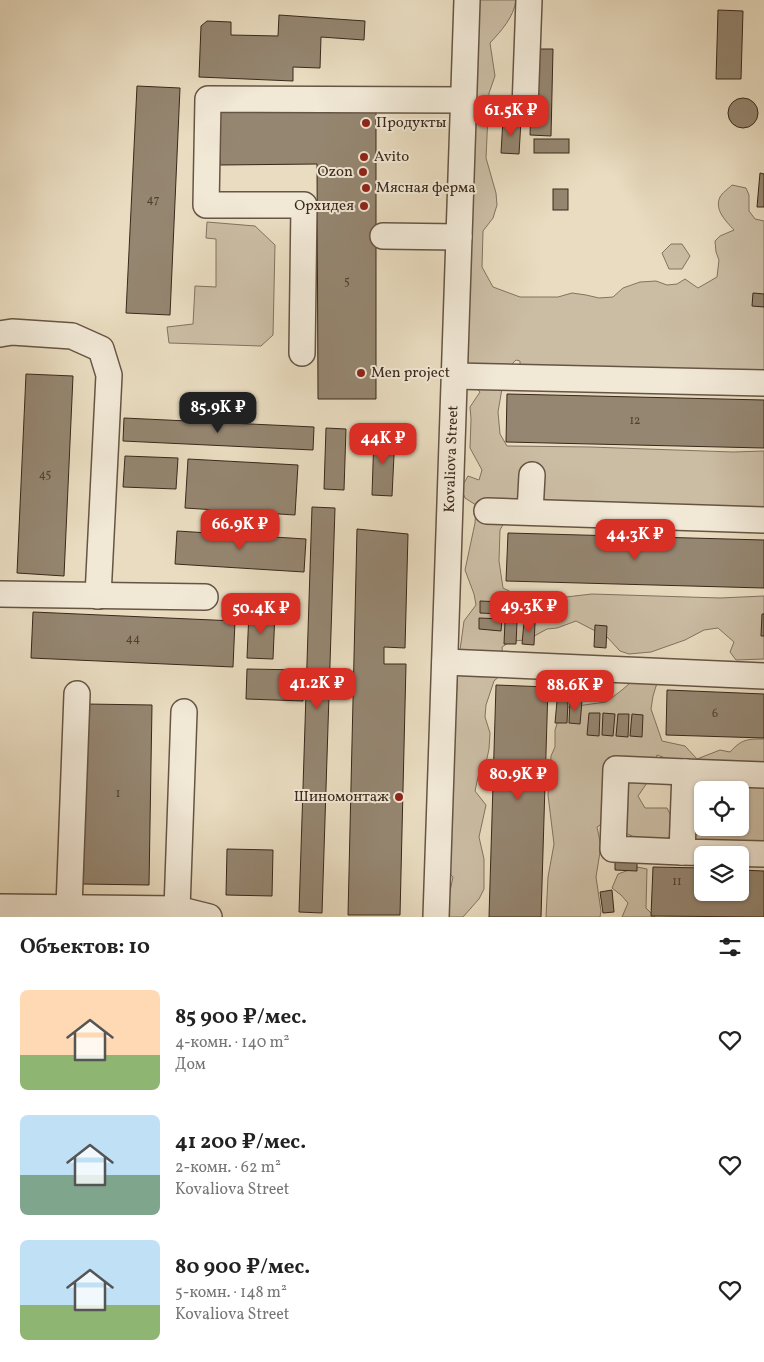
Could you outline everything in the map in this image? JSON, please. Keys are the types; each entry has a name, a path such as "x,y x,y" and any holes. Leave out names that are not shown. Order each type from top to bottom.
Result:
{"street":[{"name":"Kovaliova Street","path":"436,917 467,0"},
{"path":"525,108 529,0"},
{"path":"302,353 304,205 206,204 208,99 463,100"},
{"path":"383,236 459,237"},
{"path":"0,334 12,332 72,336 100,350 109,375 98,596"},
{"path":"454,376 764,383"},
{"path":"530,512 532,475"},
{"path":"487,510 764,520"},
{"path":"0,594 205,597"},
{"path":"445,662 764,676"},
{"path":"69,907 77,694"},
{"path":"177,908 184,712"},
{"path":"764,775 616,769 613,849 764,854"},
{"path":"682,852 685,772"},
{"path":"0,907 177,908 209,917"}],"shaded area":[{"path":"471,0 516,0 510,18 490,43 495,76 489,93 486,158 496,193 497,205 493,218 483,231 482,267 493,287 520,297 558,297 572,293 599,298 613,297 623,288 640,282 656,281 667,285 677,284 685,279 698,288 717,277 719,260 715,241 720,236 734,230 724,219 720,211 720,197 724,192 732,185 746,188 749,195 749,211 755,219 764,221 764,376 520,371 520,361 516,360 505,371 498,412 500,434 507,446 733,452 764,451 764,528 523,501 505,521 500,530 499,561 503,588 523,598 557,598 592,594 720,598 764,596 764,659 736,660 730,652 734,642 718,628 704,630 685,640 651,652 629,654 620,651 607,637 576,621 557,628 547,629 527,640 511,641 502,647 504,672 494,681 486,705 485,717 490,733 489,749 486,763 478,777 475,791 486,805 479,837 484,859 484,889 479,899 463,917 431,917 448,901 453,877 444,869 451,706 457,689 457,677 462,670 460,650 464,621 476,605 465,570 475,523 476,505 465,498 461,488 468,476 479,480 482,470 470,448 470,407 480,392 470,382 466,361"},
{"path":"207,222 255,226 275,245 273,335 261,346 169,343 167,327 193,324 195,286 216,287 216,239 206,238"},
{"path":"671,244 682,244 690,256 682,269 669,269 662,253"},
{"path":"637,677 657,683 651,709 662,741 685,746 697,759 720,750 730,752 738,744 745,741 764,739 764,862 749,860 749,846 698,846 687,833 671,760 657,755 649,780 638,796 645,808 667,808 672,818 671,836 662,842 643,841 603,823 597,827 601,846 596,877 601,911 600,917 546,917 548,877 554,844 548,795 551,756 555,747 555,730 562,708 606,702"},
{"path":"637,867 647,869 646,908 655,917 622,917 628,903 612,888 618,874"}],"building":[{"path":"718,10 743,11 741,79 716,79"},
{"path":"279,15 365,21 364,40 321,37 320,68 293,67 293,81 199,77 201,26 207,21 231,22 231,35 278,36"},
{"path":"533,49 553,49 551,136 530,135"},
{"path":"137,86 180,88 170,315 126,313"},
{"path":"743,98 754,102 758,113 754,124 743,128 732,124 728,113 732,102"},
{"path":"220,111 376,111 376,399 318,399 317,164 220,165"},
{"path":"503,119 521,121 519,154 501,153"},
{"path":"534,139 569,139 569,153 534,153"},
{"path":"760,173 764,174 764,207 757,207"},
{"path":"553,189 568,189 568,210 553,210"},
{"path":"753,293 764,294 764,307 752,306"},
{"path":"26,374 73,376 64,576 17,573"},
{"path":"507,394 764,400 764,448 506,442"},
{"path":"124,418 314,427 313,450 123,441"},
{"path":"326,428 346,429 344,490 324,489"},
{"path":"374,434 395,435 392,496 372,495"},
{"path":"125,456 178,458 176,489 123,487"},
{"path":"188,459 298,465 295,515 185,508"},
{"path":"312,507 335,508 322,913 299,912"},
{"path":"357,529 408,534 405,648 384,647 384,664 406,664 400,915 348,915"},
{"path":"177,531 306,539 304,572 175,564"},
{"path":"508,533 764,540 764,588 506,581"},
{"path":"480,601 503,602 502,614 480,613"},
{"path":"249,611 275,612 273,659 247,658"},
{"path":"33,612 235,621 233,667 31,658"},
{"path":"762,614 764,614 764,636 761,636"},
{"path":"479,618 502,619 501,631 479,629"},
{"path":"505,621 517,622 516,644 504,644"},
{"path":"524,622 535,622 534,645 522,644"},
{"path":"595,625 607,626 606,648 594,647"},
{"path":"247,669 303,670 303,701 246,699"},
{"path":"496,685 548,687 541,917 489,917"},
{"path":"667,690 764,694 764,738 666,735"},
{"path":"557,701 568,701 567,723 555,723"},
{"path":"570,701 582,701 580,724 569,723"},
{"path":"86,704 152,705 149,885 83,884"},
{"path":"589,713 600,713 599,736 587,735"},
{"path":"603,713 615,714 613,736 602,735"},
{"path":"618,714 629,714 628,737 616,736"},
{"path":"632,714 643,715 642,737 630,736"},
{"path":"227,849 273,850 272,896 226,895"},
{"path":"615,859 637,859 637,871 615,870"},
{"path":"653,867 694,868 694,901 749,901 749,870 764,871 764,917 651,916"},
{"path":"612,890 614,912 603,913 600,892"}],"place":[{"name":"Продукты","path":"366,123"},
{"name":"Avito","path":"364,157"},
{"name":"Ozon","path":"363,172"},
{"name":"Мясная ферма","path":"366,188"},
{"name":"Орхидея","path":"364,206"},
{"name":"Men project","path":"361,373"},
{"name":"Шиномонтаж","path":"399,797"}]}
